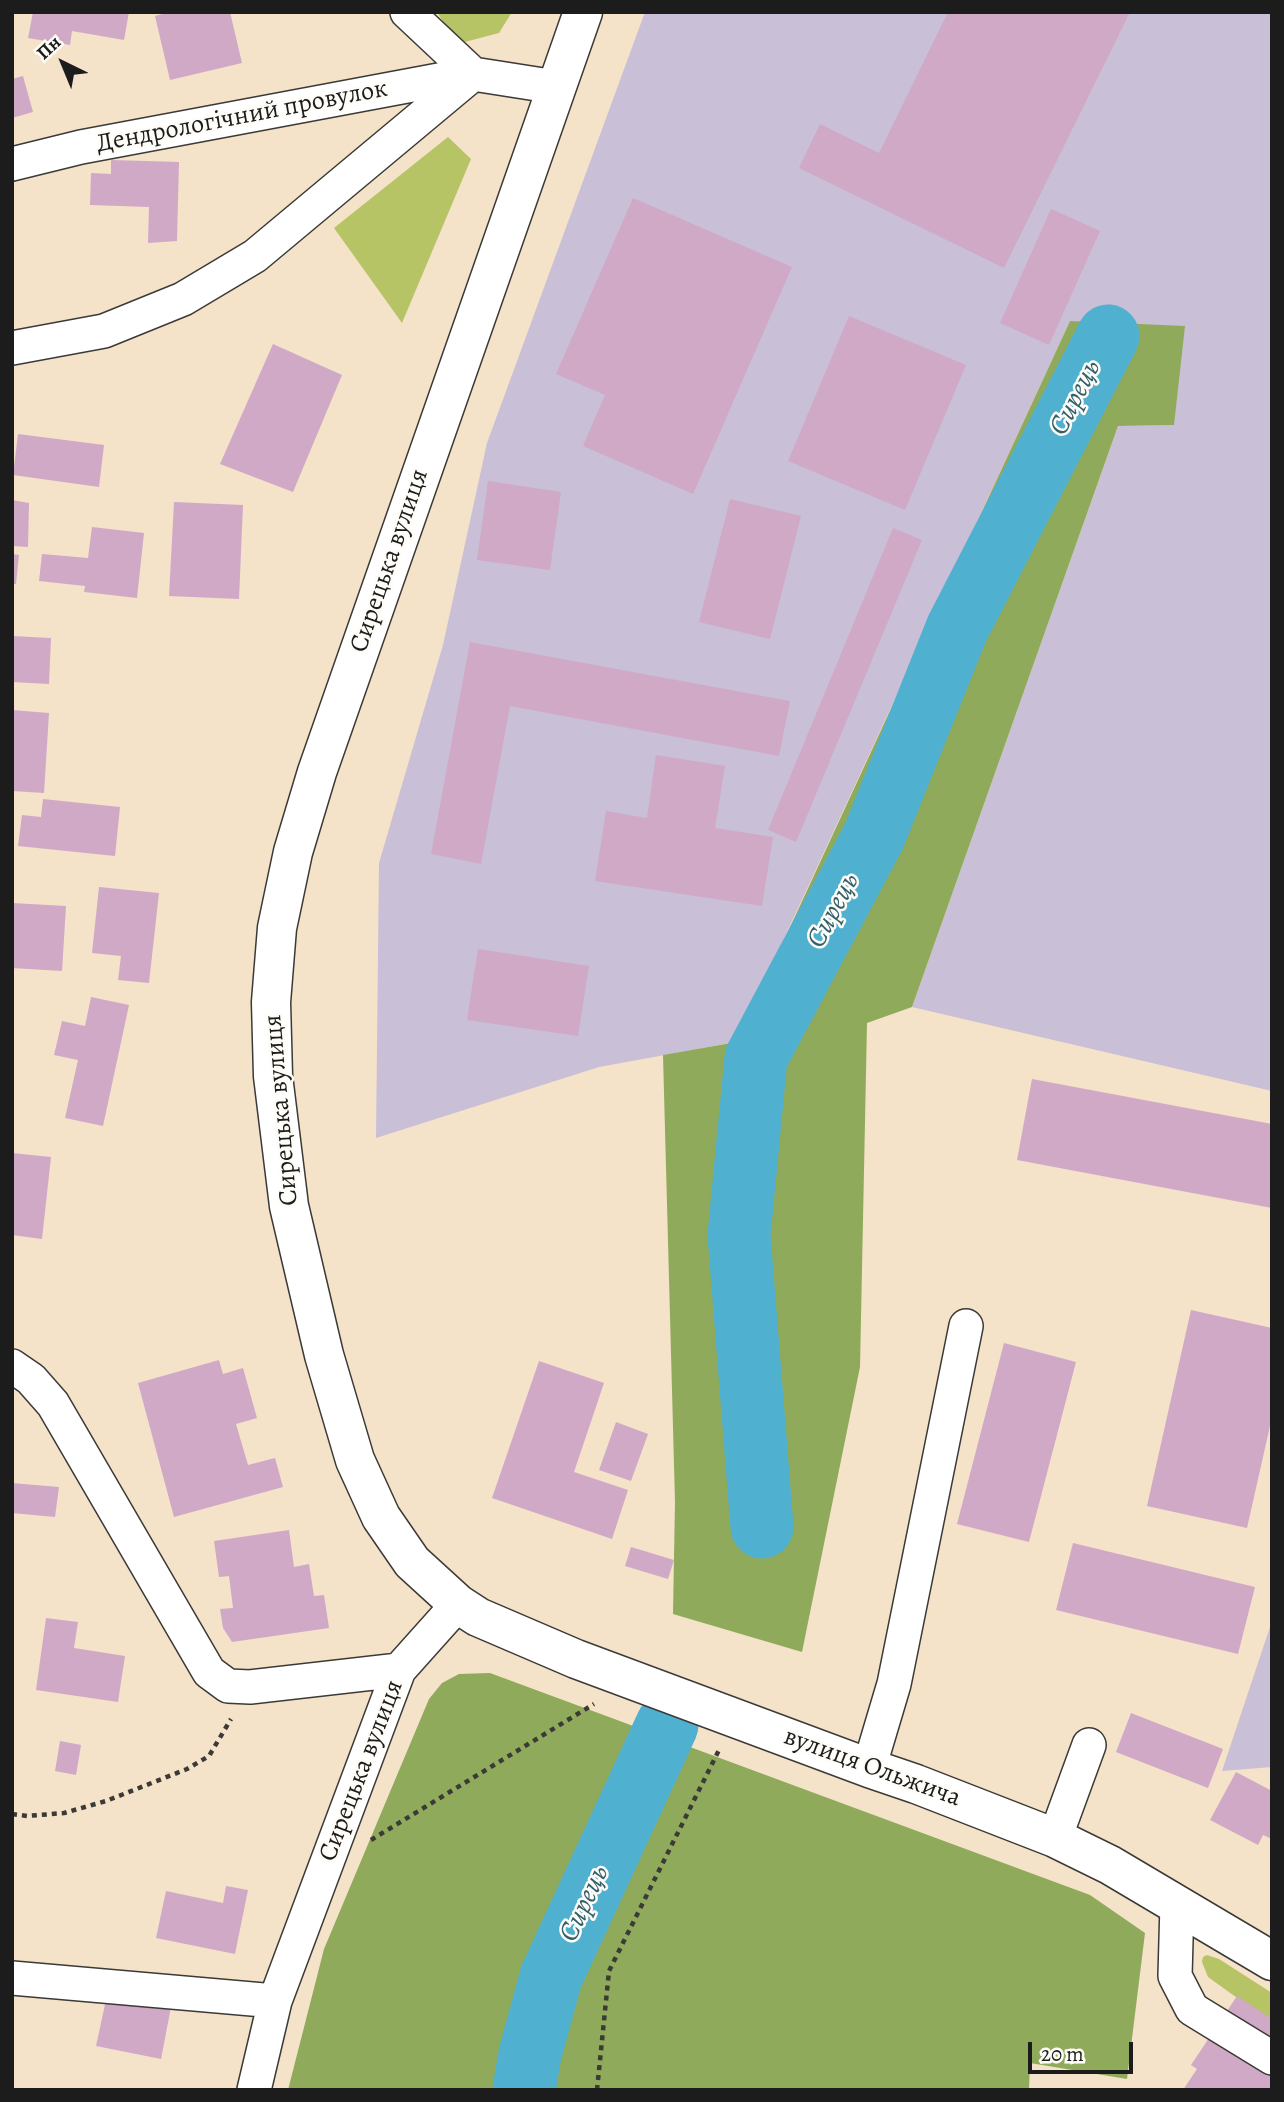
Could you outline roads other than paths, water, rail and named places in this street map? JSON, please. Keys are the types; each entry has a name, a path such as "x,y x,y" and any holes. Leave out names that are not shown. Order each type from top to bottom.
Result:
{"main road":[{"name":"Сирецька вулиця","path":"458,1604 412,1562 381,1517 355,1460 324,1355 289,1206 273,1076 271,1002 277,928 293,852 317,772 583,12"},
{"name":"вулиця Ольжича","path":"458,1604 478,1617 532,1642 869,1768 916,1783 1055,1838 1110,1865 1272,1961"}],"street":[{"path":"407,12 473,74 556,87"},
{"path":"12,348 104,331 183,299 255,256 473,74"},
{"name":"Дендрологічний провулок","path":"12,164 81,147 473,74"},
{"path":"869,1768 894,1684 966,1326"},
{"path":"12,1366 31,1379 53,1404 209,1672 228,1686 250,1687 399,1670"},
{"name":"Сирецька вулиця","path":"254,2090 275,2001 399,1670 458,1604"},
{"path":"1055,1838 1089,1745"},
{"path":"1177,1904 1175,1976 1192,2009 1272,2058"},
{"path":"12,1978 275,2001"}],"waterway":[{"name":"Сирець","path":"762,1527 739,1235 756,1058 874,836 957,629 1108,336"},
{"name":"Сирець","path":"524,2090 530,2054 551,1977 667,1725"}]}
